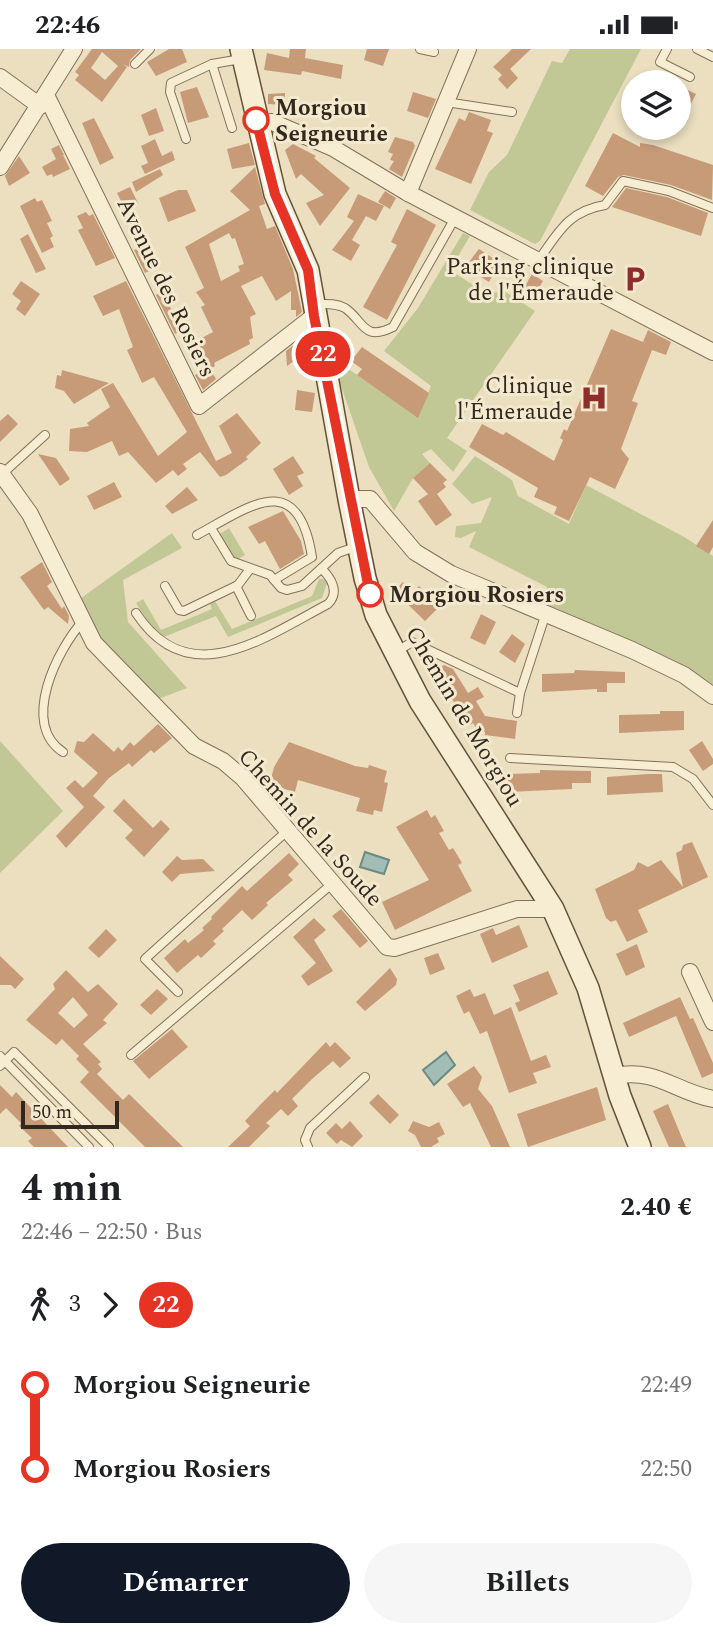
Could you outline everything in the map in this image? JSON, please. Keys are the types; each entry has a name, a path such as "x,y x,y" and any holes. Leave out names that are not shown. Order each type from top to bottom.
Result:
{"street":[{"path":"0,167 74,49"},
{"path":"408,193 468,49"},
{"name":"Chemin de Morgiou","path":"242,54 275,194 308,270 313,310 327,365 358,546 376,615 421,701 553,909 588,988 614,1076 640,1147"},
{"path":"0,77 43,100"},
{"name":"Avenue des Rosiers","path":"43,100 199,406 313,310"},
{"path":"257,124 272,122 332,148 408,193 713,352"},
{"name":"Chemin de la Soude","path":"1,473 30,514 94,643 194,746 223,761 243,778 387,947 396,948 517,909 553,909"},
{"path":"349,499 370,499 415,552 451,574 684,675 713,696"},
{"path":"690,972 713,1022"},
{"path":"614,1076 654,1075 683,1091 713,1099"}],"lane":[{"path":"135,64 150,49"},
{"path":"420,49 434,52"},
{"path":"667,49 660,62 676,70"},
{"path":"697,49 713,57"},
{"path":"186,139 170,92 171,83 242,54"},
{"path":"212,64 232,128"},
{"path":"446,102 512,112"},
{"path":"538,261 571,216 589,207 605,205 623,181 669,191 713,208"},
{"path":"313,310 330,303 345,308 370,332 381,333 393,327 455,218"},
{"path":"1,473 45,435"},
{"path":"197,535 262,501 296,510 312,557 274,580"},
{"path":"211,528 231,561 274,580 281,588 295,589 338,554 358,546"},
{"path":"165,586 181,611 236,586 250,569"},
{"path":"136,613 155,637 187,654 214,655 236,650 328,604 334,595 332,581 322,569"},
{"path":"236,586 251,616"},
{"path":"517,713 520,693 546,613"},
{"path":"63,752 51,745 44,728 46,696 61,652 84,620"},
{"path":"394,653 412,642 520,693"},
{"path":"510,758 673,767 692,779 713,805"},
{"path":"178,992 145,959 287,831"},
{"path":"131,1055 333,883"},
{"path":"89,1147 1,1062 15,1052 109,1147"},
{"path":"307,1147 304,1140 310,1128 365,1077"},
{"path":"54,1113 64,1103"}],"green space":[{"path":"570,49 641,49 630,70 621,70 621,87 540,241 535,244 470,210 489,172 507,155 552,61 562,63"},
{"path":"463,233 470,236 450,270 487,294 504,291 535,311 447,438 467,451 453,472 431,449 422,454 430,463 413,478 394,511 369,467 331,357 418,417 431,386 384,351 418,308"},
{"path":"475,456 512,480 518,496 569,524 586,485 686,538 713,556 713,687 541,604 547,587 469,547 476,531 461,538 455,537 456,526 481,523 492,497 472,504 452,484"},
{"path":"229,528 245,555 235,561 218,535"},
{"path":"172,533 182,548 123,580 128,622 187,688 156,700 99,641 81,598"},
{"path":"319,579 324,579 327,583 322,598 228,637 216,616 164,637 155,633 136,603 143,599 161,630 212,609 210,604 215,601 232,629 312,596"},
{"path":"0,741 63,811 0,873"}],"water":[{"path":"365,852 389,860 384,874 360,867"},
{"path":"446,1052 455,1065 434,1085 423,1070"}],"building":[{"path":"92,49 141,49 130,60 129,67 123,64 127,67 102,102 75,80 79,75 75,72","holes":["102,52 118,66 105,80 91,68"]},
{"path":"169,49 182,49 187,62 156,76 147,62"},
{"path":"290,49 306,49 305,58 343,65 341,79 302,71 301,75 264,70 267,53 289,58"},
{"path":"367,49 389,49 383,66 364,60"},
{"path":"512,49 531,49 510,69 518,78 507,89 498,79 502,75 493,67"},
{"path":"197,87 209,117 188,123 180,92"},
{"path":"413,92 436,99 428,118 407,111"},
{"path":"285,93 285,105 268,104 268,94"},
{"path":"156,108 164,131 149,136 141,115"},
{"path":"469,112 491,120 487,131 493,133 471,184 435,169 459,118 465,121"},
{"path":"94,118 114,158 100,165 82,123"},
{"path":"613,133 621,137 621,140 640,147 640,143 653,145 713,165 712,200 671,185 624,175 618,177 603,196 585,186"},
{"path":"395,137 413,142 415,146 402,177 389,169 394,161 390,160 393,154 388,152"},
{"path":"155,139 162,156 172,151 175,160 145,174 141,166 148,163 141,146"},
{"path":"249,143 255,165 232,169 227,149"},
{"path":"293,144 316,156 314,158 350,188 320,226 306,203 324,195 301,174 296,179 285,150"},
{"path":"59,145 70,169 53,177 52,174 47,176 42,167 56,159 51,149"},
{"path":"19,156 30,173 9,186 5,176"},
{"path":"255,167 265,204 259,206 267,229 275,226 293,269 302,312 296,317 296,310 291,310 291,291 276,301 262,276 241,286 256,314 250,317 253,338 249,340 250,344 214,363 215,366 210,369 216,379 203,390 195,375 204,370 194,349 197,347 194,342 213,332 201,307 205,305 196,292 204,288 185,247 250,210 230,191","holes":["229,233 232,239 235,238 244,264 238,266 240,271 221,281 209,244"]},
{"path":"160,169 163,175 136,192 132,182"},
{"path":"130,187 138,203 125,209 117,193"},
{"path":"626,188 667,197 708,213 701,236 612,207"},
{"path":"178,190 187,190 196,211 168,222 159,198"},
{"path":"385,191 396,198 390,209 378,202"},
{"path":"358,194 384,206 376,221 366,216 352,240 360,245 351,261 332,250 354,221 347,217"},
{"path":"35,198 37,202 42,200 52,221 47,223 53,236 50,238 54,247 42,253 20,206"},
{"path":"407,209 436,225 387,320 363,307 397,245 391,242"},
{"path":"86,212 89,216 93,214 115,258 96,266 78,230 83,228 77,216"},
{"path":"28,234 46,269 36,273 20,239"},
{"path":"140,248 151,270 145,273 134,250"},
{"path":"479,249 500,263 489,282 465,267"},
{"path":"532,274 543,281 535,294 524,288"},
{"path":"21,281 40,294 25,316 16,309 21,301 12,294"},
{"path":"126,281 216,461 232,453 219,426 237,413 261,443 246,457 248,459 220,477 200,452 183,464 187,469 178,476 173,470 156,483 128,452 119,456 112,441 87,452 69,451 70,429 89,426 87,423 110,407 101,389 113,383 158,456 187,432 154,377 142,383 127,350 133,347 119,309 103,316 93,296"},
{"path":"162,291 173,313 181,308 187,320 178,325 181,331 175,334 156,295"},
{"path":"611,329 643,342 648,330 671,342 666,355 652,350 632,401 638,403 621,449 629,459 615,489 590,477 569,521 554,514 557,507 534,497 538,488 469,447 482,424 503,435 506,432 554,461 563,440 560,438 564,429 567,431"},
{"path":"306,335 309,350 287,366 286,351"},
{"path":"362,347 429,393 418,418 357,375 362,369 351,361"},
{"path":"62,370 109,383 74,404 64,391 55,388 57,375 61,376"},
{"path":"297,390 315,393 312,412 295,410"},
{"path":"8,414 18,424 0,442 0,421"},
{"path":"38,454 56,458 70,479 60,486"},
{"path":"293,456 304,473 297,476 303,486 289,495 273,469"},
{"path":"430,463 447,480 443,483 446,487 437,494 452,515 436,526 418,501 428,494 413,478"},
{"path":"114,482 122,497 94,510 87,496"},
{"path":"187,487 198,500 172,514 165,506"},
{"path":"283,511 301,541 304,554 280,569 265,541 259,544 248,527"},
{"path":"713,520 713,547 709,554 696,546"},
{"path":"42,562 52,582 47,586 62,609 64,606 69,616 68,624 48,607 44,610 20,577"},
{"path":"403,582 413,592 419,586 440,606 425,621 394,591"},
{"path":"481,614 496,622 485,645 470,638"},
{"path":"512,634 525,644 515,663 499,652"},
{"path":"444,665 453,669 468,693 478,687 484,697 476,701 485,716 517,721 515,739 485,735 485,732 478,731 473,723 470,725 433,672"},
{"path":"575,670 625,672 625,683 607,683 607,692 597,692 597,689 542,692 542,674 574,673"},
{"path":"660,711 684,711 684,730 619,733 619,715 660,714"},
{"path":"158,724 172,738 154,753 151,750 132,767 129,763 109,778 93,796 105,807 66,848 56,836 84,807 66,788 75,780 83,788 98,773 74,752 77,741 84,742 93,733 114,752 118,747 122,751 130,742 134,746"},
{"path":"702,741 713,759 713,764 703,771 689,750"},
{"path":"289,742 355,766 368,768 369,765 387,771 384,782 388,783 382,812 374,810 373,815 356,811 360,798 298,780 295,792 277,787 278,782 271,779 274,767"},
{"path":"540,770 591,771 591,783 572,783 572,789 508,792 508,774 540,773"},
{"path":"662,774 663,792 607,795 607,777"},
{"path":"124,799 153,828 161,820 170,829 144,857 125,838 133,830 113,811"},
{"path":"427,810 431,818 435,815 444,831 439,833 449,850 453,848 462,863 458,865 472,891 395,930 382,902 429,880 396,827"},
{"path":"692,842 708,877 638,910 648,932 627,942 616,920 611,922 606,918 595,889 634,870 638,862 648,867 661,860 683,887 676,853 682,850 683,845"},
{"path":"289,853 299,864 288,875 293,880 266,903 268,905 252,920 242,910 222,929 224,931 213,941 216,944 201,958 198,955 177,973 164,958 185,939 188,943 204,930 202,928 211,917 242,886 247,891"},
{"path":"177,856 182,860 203,859 215,871 180,874 172,882 162,872"},
{"path":"341,909 368,941 360,948 332,916"},
{"path":"314,918 326,930 314,940 333,971 308,986 301,976 316,963 293,937"},
{"path":"519,925 528,947 492,963 480,934 493,928 496,935"},
{"path":"106,929 117,940 99,958 88,948"},
{"path":"637,944 645,967 626,976 616,954"},
{"path":"438,953 445,969 430,975 424,958"},
{"path":"0,956 24,979 15,989 11,985 0,985"},
{"path":"390,968 397,979 396,985 365,1011 356,1002"},
{"path":"66,970 88,992 98,984 118,1004 103,1020 107,1023 83,1044 101,1062 98,1064 102,1069 97,1074 123,1100 129,1094 183,1147 145,1147 80,1082 89,1072 76,1059 79,1056 62,1039 56,1045 26,1020 55,989 53,984","holes":["73,997 88,1015 74,1028 58,1013"]},
{"path":"548,971 558,994 519,1012 515,1003 520,1001 513,985"},
{"path":"157,989 168,999 151,1015 140,1005"},
{"path":"470,989 474,997 485,993 494,1015 511,1007 531,1061 546,1055 551,1067 533,1073 537,1083 509,1093 487,1031 480,1034 469,1011 464,1014 456,996"},
{"path":"680,997 690,1019 693,1018 713,1063 713,1073 702,1078 676,1016 629,1037 623,1023"},
{"path":"172,1029 188,1047 149,1079 133,1061"},
{"path":"326,1042 330,1047 335,1042 351,1058 340,1068 333,1061 312,1079 292,1099 298,1106 288,1116 281,1109 266,1123 270,1126 249,1147 228,1147 250,1126 245,1121 275,1090 277,1093"},
{"path":"474,1066 482,1077 478,1089 492,1106 510,1147 491,1147 470,1103 463,1107 447,1084"},
{"path":"0,1085 12,1097 16,1092 68,1147 34,1147 28,1141 32,1138 6,1108 0,1114"},
{"path":"597,1087 606,1120 528,1147 517,1114"},
{"path":"378,1094 399,1115 390,1124 369,1103"},
{"path":"668,1104 686,1147 669,1147 653,1111"},
{"path":"350,1121 363,1136 352,1147 341,1140 337,1144 326,1133 336,1123 342,1129"},
{"path":"413,1121 429,1127 439,1122 445,1134 437,1138 439,1142 431,1147 421,1147 415,1135 408,1131"}],"bus line":[{"name":"22","path":"256,120 275,194 308,270 314,316 327,365 349,499 370,594"}],"place":[{"name":"Morgiou Seigneurie","path":"256,120"},
{"name":"Parking clinique de l'Émeraude","path":"635,279"},
{"name":"Clinique l'Émeraude","path":"594,398"},
{"name":"Morgiou Rosiers","path":"370,594"}]}
